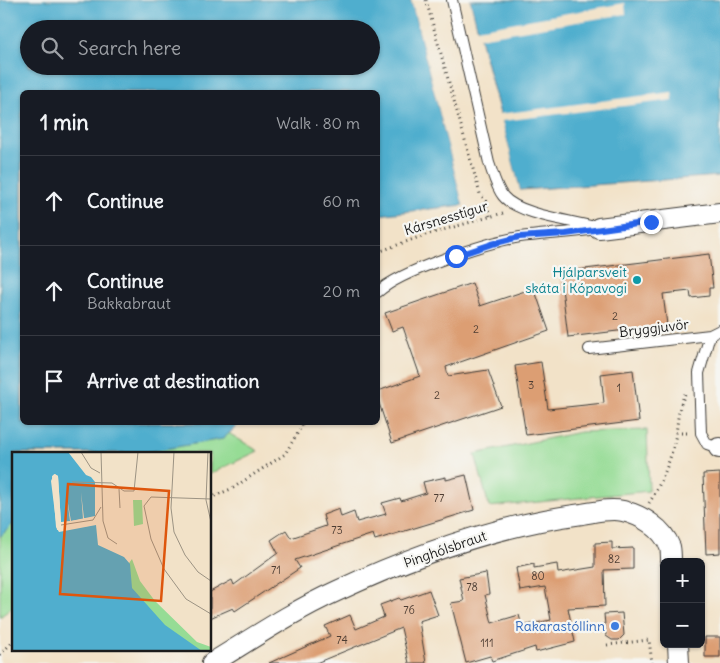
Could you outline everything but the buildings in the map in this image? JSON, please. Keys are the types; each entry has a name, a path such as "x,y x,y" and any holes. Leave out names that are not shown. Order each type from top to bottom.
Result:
{"street":[{"path":"599,228 720,213"},
{"name":"Þinghólsbraut","path":"212,663 275,624 336,591 456,543 562,516 613,510 641,516 657,528 670,546 671,558"},
{"path":"678,648 679,663"}],"lane":[{"path":"452,0 493,176 503,196 522,210 599,228"},
{"path":"380,291 403,275 492,244 519,237 566,234 599,228"},
{"name":"Bryggjuvör","path":"589,349 710,335 720,330"},
{"path":"710,335 699,373 701,433 707,444 719,448"}],"path":[{"path":"426,0 480,194 486,201 490,216"},
{"name":"Kársnesstígur","path":"380,251 422,236 490,216 522,210"},
{"path":"641,516 658,488 676,434 677,409 699,373"},
{"path":"211,498 233,488 285,454 302,425"},
{"path":"607,645 649,640 652,663"},
{"path":"0,655 12,642"}],"green space":[{"path":"0,289 20,410 20,425 215,425 258,451 211,474 211,452 12,452 12,608 0,617"},
{"path":"647,430 649,491 489,507 475,454 580,432"}],"water":[{"path":"0,0 411,0 463,205 380,215 380,90 20,90 20,425 238,425 223,439 148,452 12,452 12,525 0,537"},
{"path":"470,0 720,0 720,176 520,190"}],"pier":[{"path":"411,0 414,0 465,204 463,205"},
{"path":"468,0 470,0 477,29 625,3 626,14 479,38 499,114 672,92 673,100 502,121 520,190 517,190"}],"place":[{"name":"Hjálparsveit skáta í Kópavogi","path":"637,280"},
{"name":"Rakarastóllinn","path":"615,626"}],"route":[{"path":"456,256 519,237 566,234 651,222"}]}
